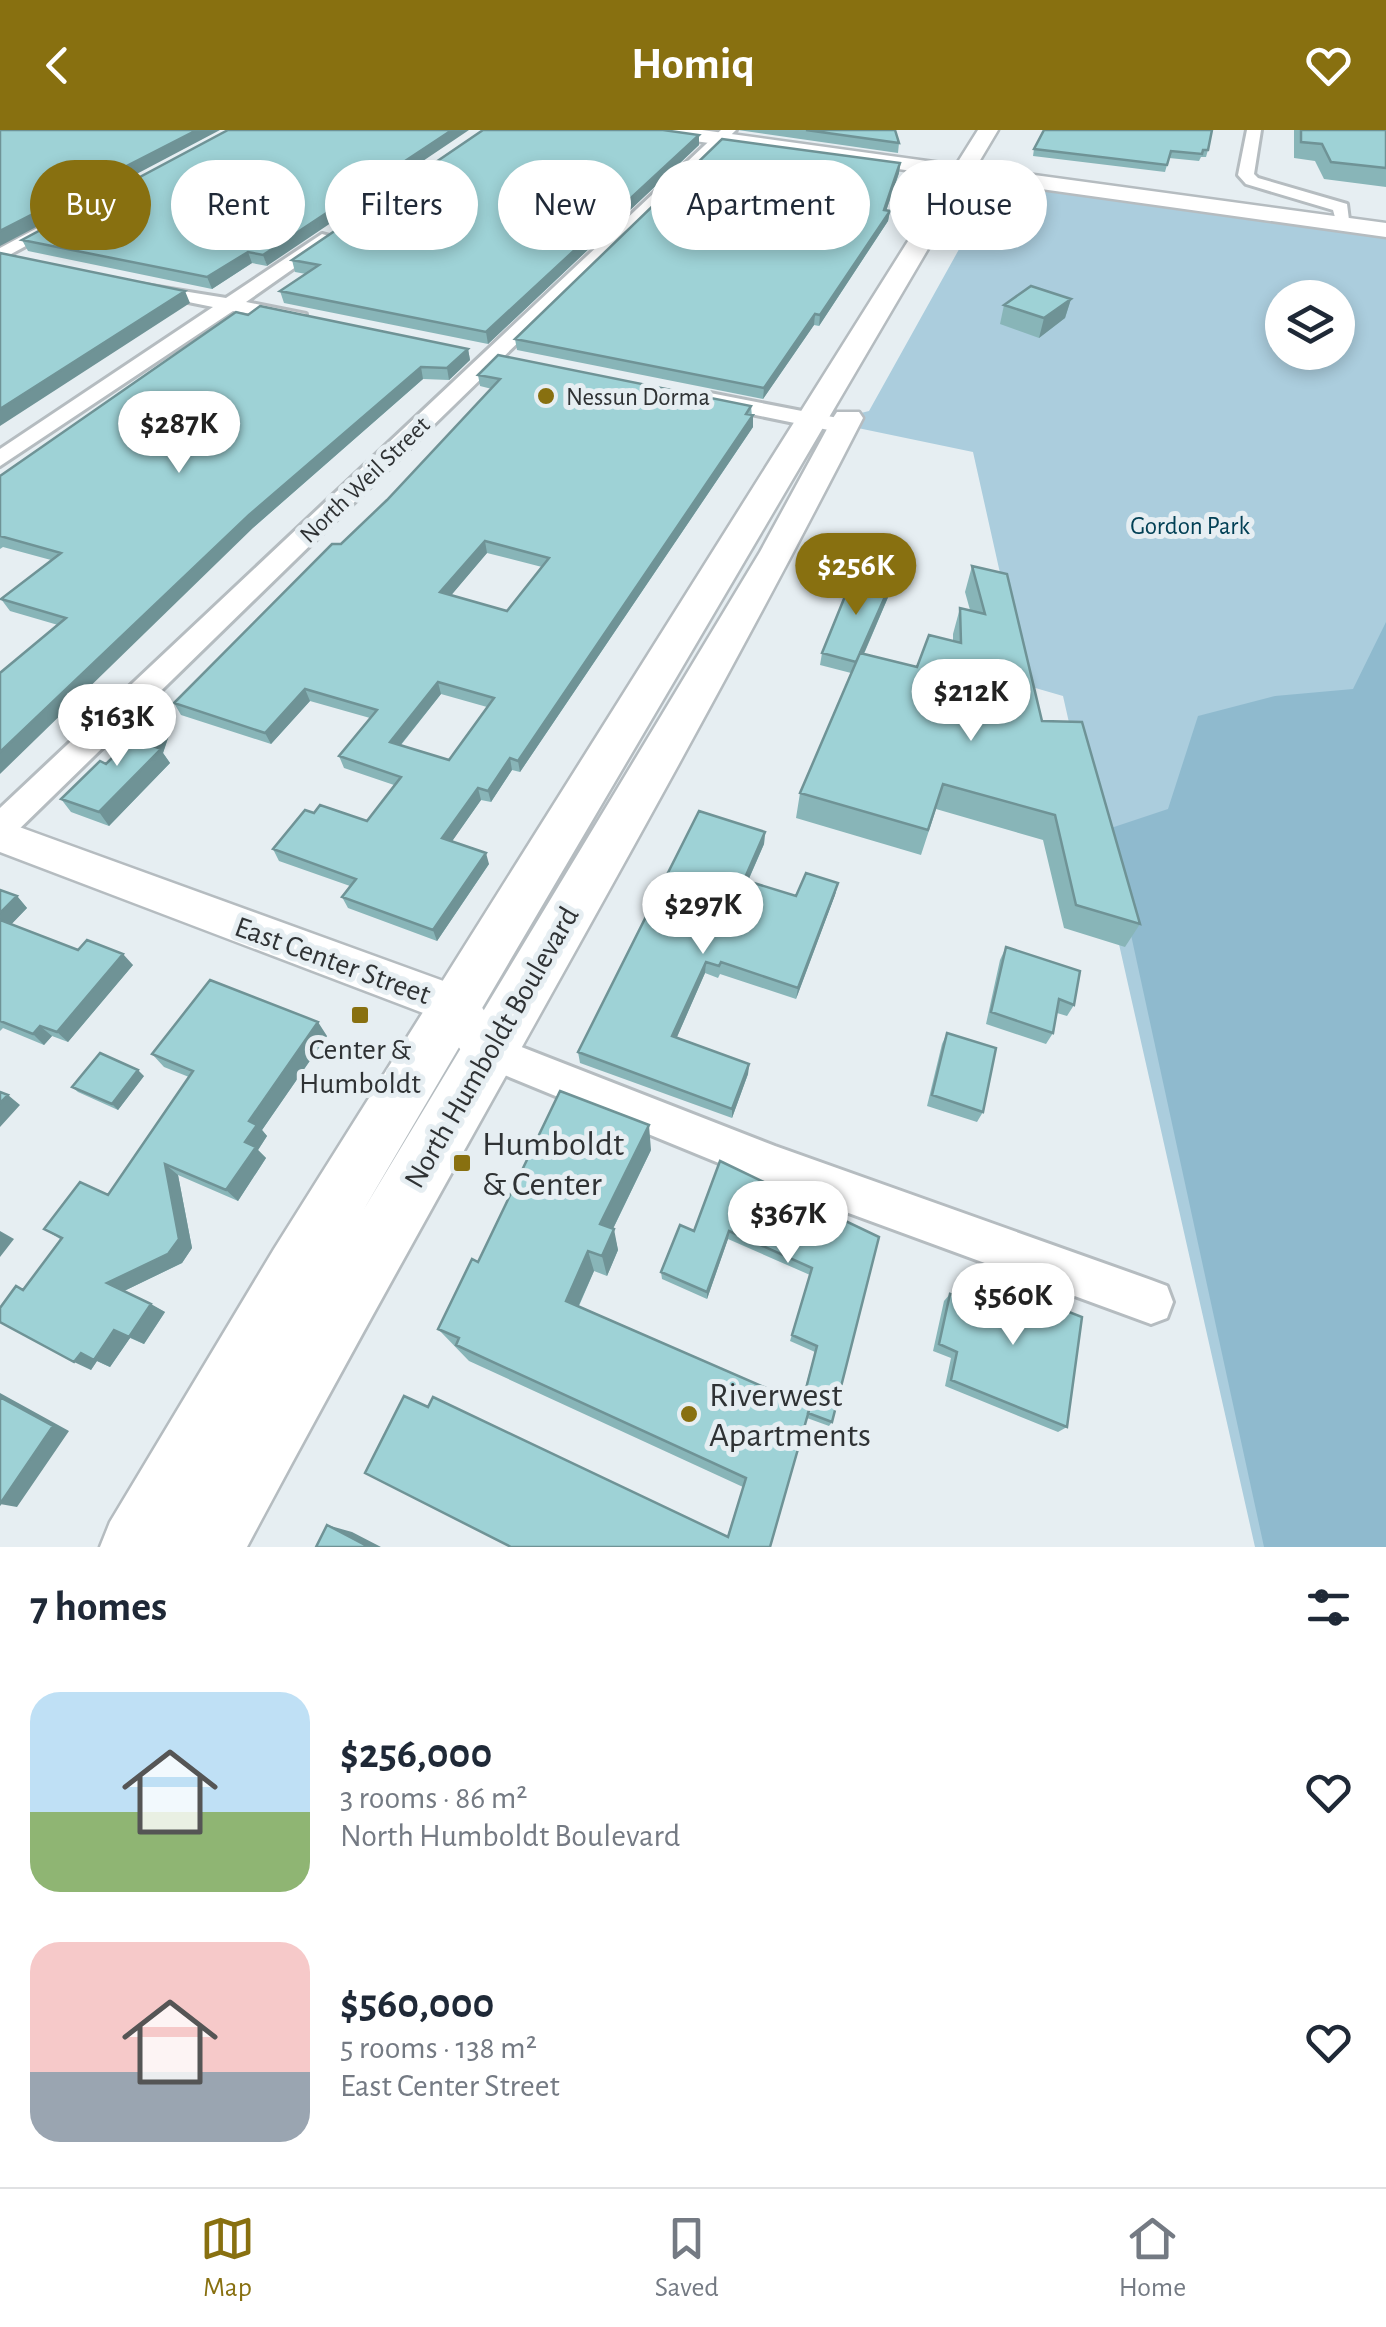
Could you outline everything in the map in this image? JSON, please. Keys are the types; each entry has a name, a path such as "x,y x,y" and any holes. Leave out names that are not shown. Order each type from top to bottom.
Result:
{"main road":[{"path":"658,130 724,134 891,160"},
{"path":"969,160 988,130"},
{"path":"997,160 1012,130"},
{"path":"1047,201 1386,230"},
{"path":"472,1028 828,423 920,250"},
{"path":"828,423 942,250"},
{"name":"North Humboldt Boulevard","path":"134,1547 472,1028"},
{"name":"North Humboldt Boulevard","path":"209,1547 472,1028"}],"street":[{"path":"1254,130 1246,175 1252,181 1341,207 1344,224"},
{"name":"North Weil Street","path":"0,828 504,360 724,134"},
{"path":"0,255 30,239"},
{"path":"0,459 325,240"},
{"path":"0,255 36,263"},
{"path":"128,284 320,322"},
{"path":"466,352 504,360"},
{"path":"697,397 828,423"},
{"name":"East Center Street","path":"0,836 472,1028 774,1166 1150,1302"}],"green space":[{"name":"Gordon Park","path":"1047,190 1386,238 1386,1547 1255,1547 1063,696 1025,685 973,452 853,427 861,413 869,411 959,250 1047,250"}],"shaded area":[{"path":"1386,622 1386,1547 1264,1547 1108,829 1168,809 1198,716 1275,696 1353,689"}],"building":[{"path":"0,130 197,130 138,160 30,160 30,216 0,231"},
{"path":"228,130 452,130 407,160 325,160 325,214 305,227 305,160 172,160"},
{"path":"483,130 663,130 699,135 672,160 651,160 651,179 631,198 631,160 498,160 498,250 575,250 486,332 280,291 319,265 292,260 325,238 325,250 478,250 478,160 439,160"},
{"path":"806,130 895,130 899,143"},
{"path":"1044,130 1212,130 1208,150 1202,154 1171,151 1167,165 1034,149"},
{"path":"1301,130 1386,130 1386,168 1331,162 1322,144 1301,142"},
{"path":"722,139 890,162 890,192 884,210 890,211 870,241 870,160 700,160"},
{"path":"171,160 171,250 271,250 263,255 248,252 207,277 72,250 151,250 151,171"},
{"path":"651,208 651,250 864,250 764,388 515,339 607,250 631,250 631,227"},
{"path":"0,253 185,291 0,409"},
{"path":"1031,286 1071,299 1044,318 1004,305"},
{"path":"260,306 468,349 447,368 421,367 249,515 0,752 0,673 66,618 1,599 61,553 0,536 0,476 236,312 248,315"},
{"path":"498,355 751,406 746,414 753,415 518,761 510,758 488,791 478,788 442,838 486,853 433,930 342,897 356,879 273,849 305,810 314,813 320,805 367,821 401,777 339,756 377,710 305,689 265,733 174,703 332,544 341,544 387,500 500,379 478,375","holes":["485,541 549,558 507,611 440,592","438,682 494,698 449,760 390,742"]},
{"path":"972,566 1007,574 1042,721 1082,722 1140,924 1076,905 1055,815 943,784 928,830 800,793 860,653 917,667 929,635 961,643 960,608 985,614"},
{"path":"854,574 891,583 856,662 822,653"},
{"path":"167,704 153,746 161,749 99,812 61,799 100,761 106,764"},
{"path":"699,811 765,832 744,880 796,896 806,873 838,883 798,988 721,962 719,966 706,962 672,1036 749,1064 732,1109 578,1052"},
{"path":"0,890 17,896 0,913"},
{"path":"0,920 78,950 87,940 123,954 57,1032 40,1026 33,1034 0,1021"},
{"path":"1006,947 1080,971 1074,1005 1059,999 1053,1033 991,1012"},
{"path":"210,980 318,1022 249,1121 257,1125 245,1142 256,1147 226,1190 165,1164 179,1239 168,1254 107,1283 151,1304 129,1337 114,1330 94,1360 81,1353 74,1362 0,1322 0,1308 16,1286 23,1290 62,1238 44,1229 80,1182 108,1195 193,1071 152,1054"},
{"path":"947,1033 996,1048 983,1112 932,1095"},
{"path":"100,1053 138,1070 112,1104 72,1087"},
{"name":"Riverwest Apartments","path":"560,1091 649,1125 600,1224 614,1229 602,1256 588,1251 566,1301 810,1407 770,1547 511,1547 365,1473 404,1396 428,1407 433,1397 728,1537 746,1478 456,1345 459,1338 438,1329 472,1259 478,1262"},
{"path":"720,1161 879,1237 832,1422 808,1413 810,1407 802,1404 817,1346 792,1335 812,1268 729,1231 707,1292 661,1272 680,1225 694,1231"},
{"path":"970,1273 1082,1317 1067,1427 951,1380 957,1352 939,1344 950,1294 965,1299"},
{"path":"0,1397 53,1426 0,1504"},
{"path":"327,1525 369,1547 316,1547"}],"place":[{"name":"Nessun Dorma","path":"546,396"},
{"name":"Center & Humboldt","path":"360,1015"},
{"name":"Humboldt & Center","path":"462,1163"},
{"name":"Riverwest Apartments","path":"689,1414"}]}
